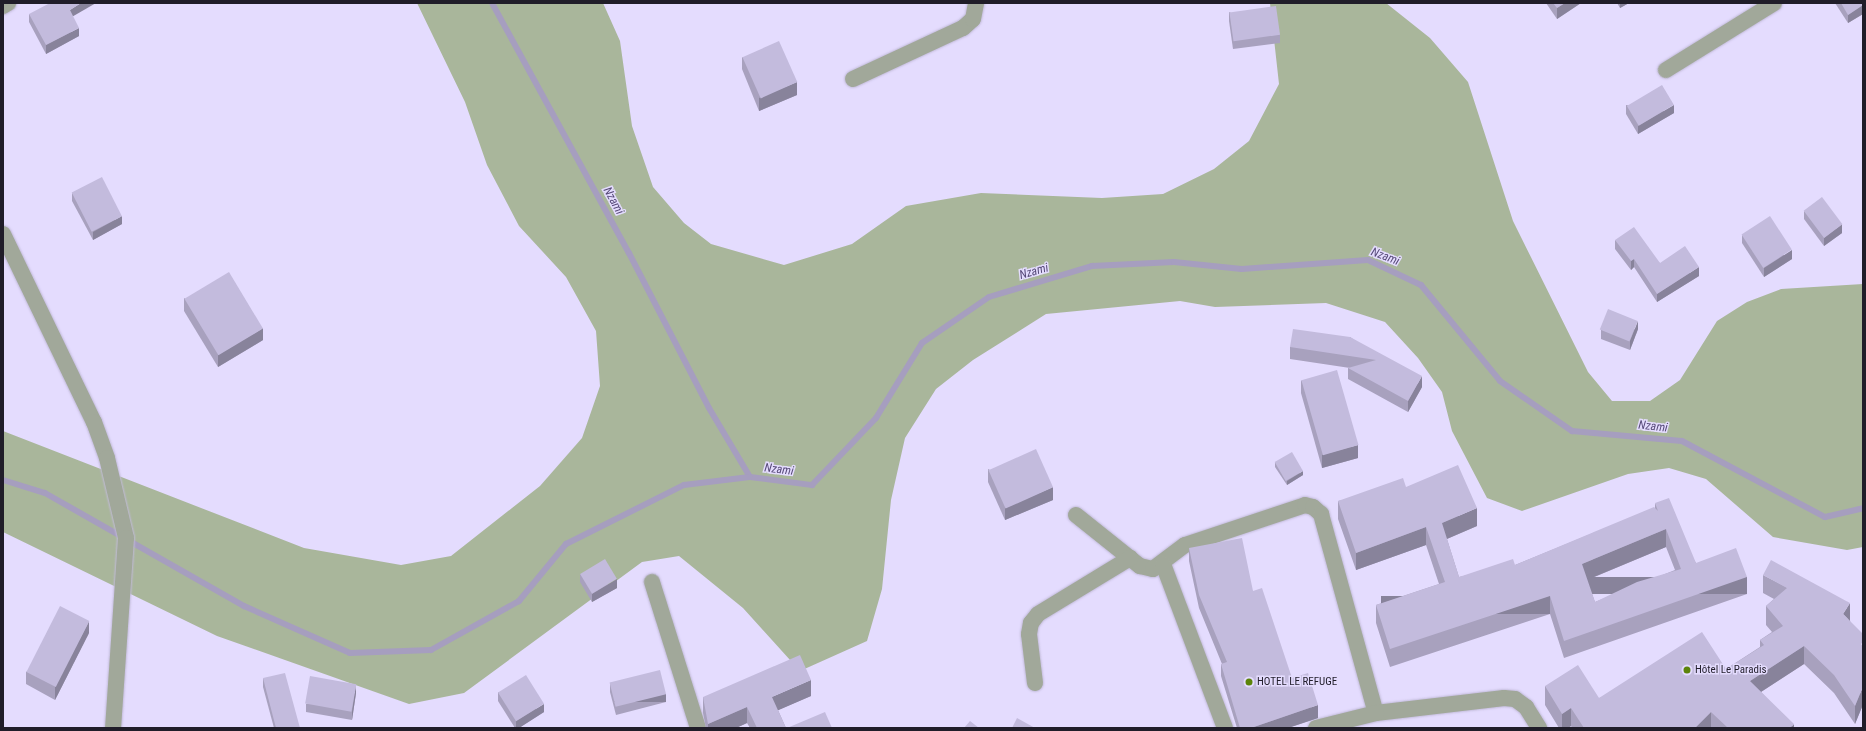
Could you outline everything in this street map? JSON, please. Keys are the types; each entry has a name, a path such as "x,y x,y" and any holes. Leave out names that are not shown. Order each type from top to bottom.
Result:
{"street":[{"path":"3,6 8,3"},
{"path":"853,79 963,28 973,19 976,3"},
{"path":"1666,70 1774,3"},
{"path":"3,234 94,422 107,458 126,538 113,728"},
{"path":"1076,515 1130,558 1147,569 1163,564 1185,544 1304,505 1313,507 1321,514 1376,714"},
{"path":"1035,683 1029,634 1031,623 1038,614 1130,558"},
{"path":"1163,564 1225,728"},
{"path":"652,582 698,728"},
{"path":"1316,728 1376,714 1504,698 1515,699 1526,707 1539,728"}],"green space":[{"path":"417,3 603,3 620,41 632,126 653,187 684,223 711,244 784,265 852,244 906,206 981,193 1102,198 1163,194 1214,169 1249,141 1279,84 1270,3 1386,3 1430,38 1468,82 1513,221 1588,372 1612,401 1650,401 1680,380 1717,321 1747,302 1781,289 1863,284 1863,547 1847,550 1773,537 1706,479 1669,468 1628,474 1522,511 1487,498 1452,431 1442,392 1418,358 1385,322 1326,303 1215,307 1180,301 1046,314 973,360 936,389 905,438 891,500 882,589 867,641 800,671 743,608 679,556 642,562 464,693 409,704 217,636 3,532 3,431 304,548 401,565 451,556 540,486 582,438 600,386 596,331 566,277 519,226 487,165 465,102"}],"building":[{"path":"50,3 81,3 70,10 79,28 46,45 29,14"},
{"path":"1553,3 1565,3 1557,8"},
{"path":"1841,3 1863,3 1863,5 1848,15"},
{"path":"1276,6 1280,35 1233,41 1229,13"},
{"path":"779,41 797,82 761,98 742,57"},
{"path":"1662,85 1674,105 1639,126 1627,106"},
{"path":"102,177 122,216 92,232 72,192"},
{"path":"1822,197 1842,224 1824,238 1804,211"},
{"path":"1770,216 1792,250 1763,268 1741,235"},
{"path":"1634,227 1660,263 1685,246 1699,267 1657,294 1634,259 1631,261 1615,240"},
{"path":"229,272 263,329 218,355 184,299"},
{"path":"1608,309 1638,321 1629,341 1600,329"},
{"path":"1293,329 1350,337 1422,376 1408,401 1348,368 1376,360 1290,347"},
{"path":"1337,370 1358,445 1323,455 1301,380"},
{"path":"1036,449 1053,487 1006,509 988,470"},
{"path":"1292,452 1303,471 1286,481 1275,462"},
{"path":"1458,465 1477,508 1442,523 1459,577 1513,559 1515,565 1654,507 1658,511 1655,503 1669,498 1696,563 1736,548 1747,577 1564,641 1550,596 1390,649 1376,605 1445,582 1426,527 1356,553 1338,501 1403,478 1406,487","holes":["1666,529 1681,569 1637,582 1595,602 1582,564"]},
{"path":"1242,538 1253,591 1262,588 1292,678 1308,673 1318,705 1251,728 1240,728 1221,664 1227,662 1199,595 1189,548"},
{"path":"605,559 617,579 592,594 580,574"},
{"path":"1771,560 1850,603 1843,614 1863,634 1863,642 1861,644 1863,647 1863,688 1855,706 1834,675 1804,646 1750,681 1794,724 1790,728 1728,728 1711,712 1695,728 1584,728 1571,708 1562,714 1545,686 1578,665 1599,698 1702,632 1726,669 1764,645 1760,640 1783,626 1766,606 1787,588 1763,575"},
{"path":"60,606 89,621 56,687 26,672"},
{"path":"800,655 811,680 772,697 786,728 757,728 747,707 708,724 703,697"},
{"path":"660,670 666,694 616,707 610,683"},
{"path":"285,673 300,728 276,728 263,678"},
{"path":"526,675 544,704 516,721 498,692"},
{"path":"310,676 356,684 351,712 305,704"},
{"path":"825,712 832,728 787,728"},
{"path":"1017,718 1035,728 1012,728"},
{"path":"970,721 979,728 964,728"}],"waterway":[{"name":"Nzami","path":"492,3 629,253 709,408 750,477 812,485 876,418 922,343 989,297 1092,266 1174,262 1242,269 1368,260 1421,285 1500,381 1572,431 1682,441 1825,517 1863,508"},
{"path":"3,480 45,493 244,606 350,653 431,650 519,601 566,544 684,485 750,477"}],"place":[{"name":"Hôtel Le Paradis","path":"1687,670"},
{"name":"HOTEL LE REFUGE","path":"1249,682"}]}
